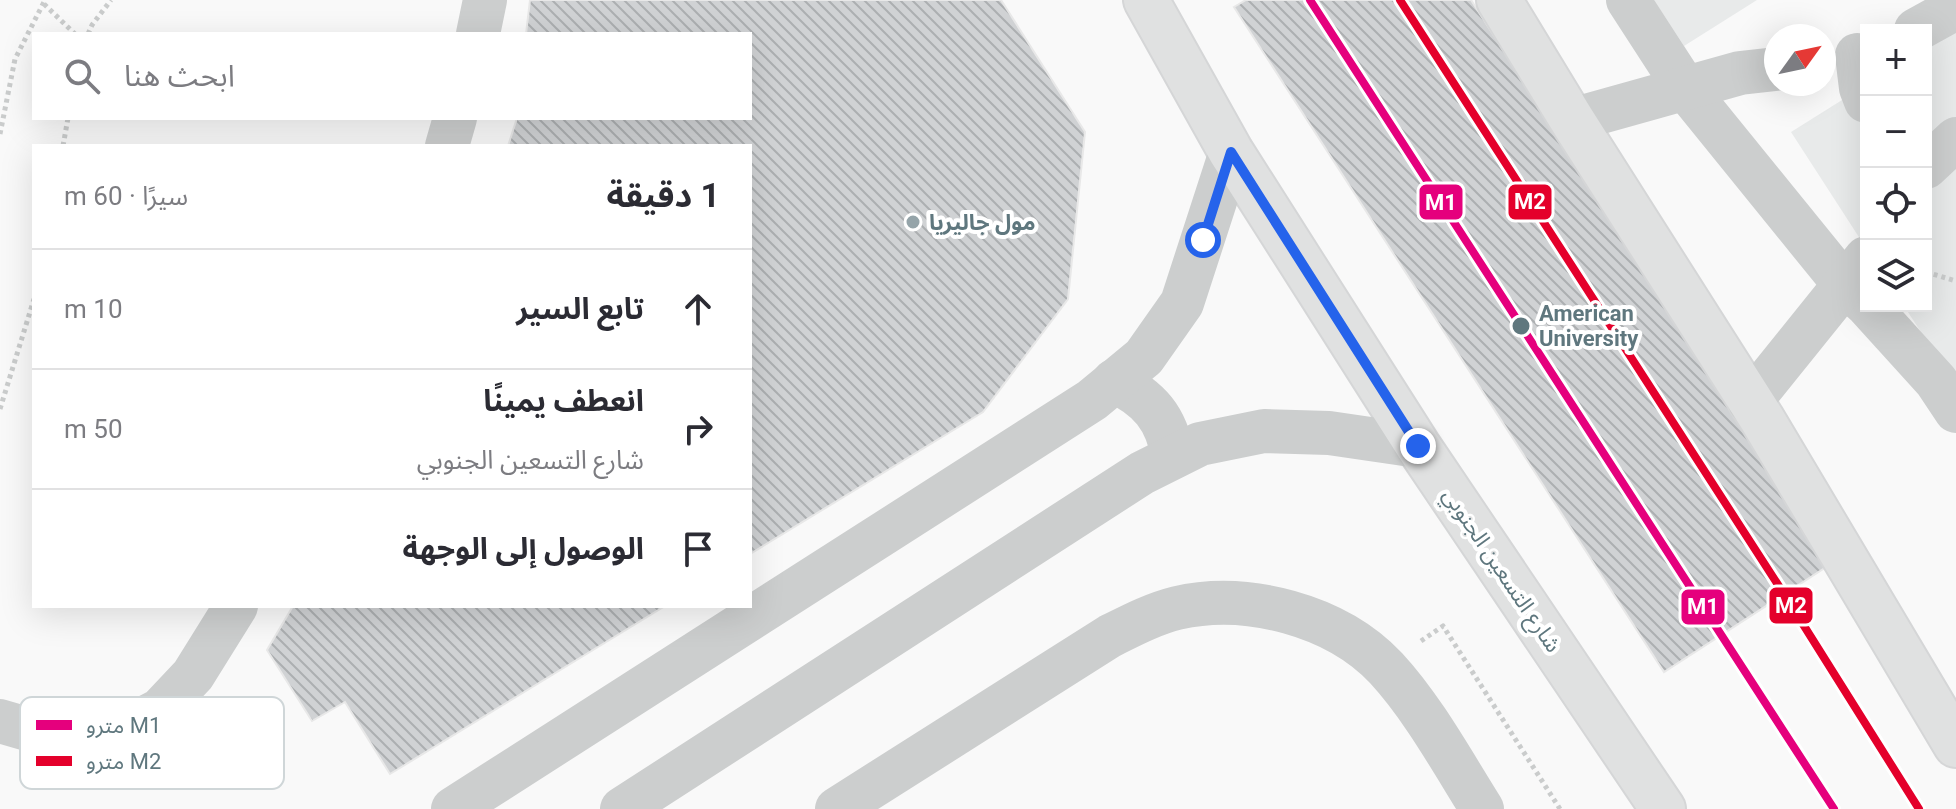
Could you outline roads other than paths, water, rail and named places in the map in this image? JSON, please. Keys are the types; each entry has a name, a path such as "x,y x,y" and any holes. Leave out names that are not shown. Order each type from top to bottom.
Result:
{"main road":[{"name":"شارع التسعين الجنوبي","path":"1146,0 1231,152 1418,446 1663,809"},
{"path":"1499,0 1750,402 1956,745"}],"street":[{"path":"478,32 485,0"},
{"path":"1628,0 1685,88 1860,287"},
{"path":"1927,24 1956,8"},
{"path":"1849,56 1864,96"},
{"path":"1572,120 1740,73 1764,70"},
{"path":"448,144 454,120"},
{"path":"1932,161 1956,139"},
{"path":"453,809 1092,400 1144,357 1182,303 1231,152"},
{"path":"1750,402 1860,289"},
{"path":"1880,312 1956,411"},
{"path":"1114,381 1134,391 1151,405 1164,423 1171,440 1173,457"},
{"path":"622,809 1142,473 1200,444 1264,431 1329,433 1418,446"},
{"path":"837,809 1110,636 1142,620 1177,608 1213,603 1250,604 1286,611 1321,623 1354,642 1384,666 1408,694 1482,809"},
{"path":"172,697 193,675 235,608"},
{"path":"0,721 20,727"}],"metro line":[{"name":"M1","path":"1310,0 1834,809"},
{"name":"M2","path":"1400,0 1784,594 1919,809"}],"place":[{"name":"مول جاليريا","path":"913,222"},
{"name":"American University","path":"1521,326"}]}
